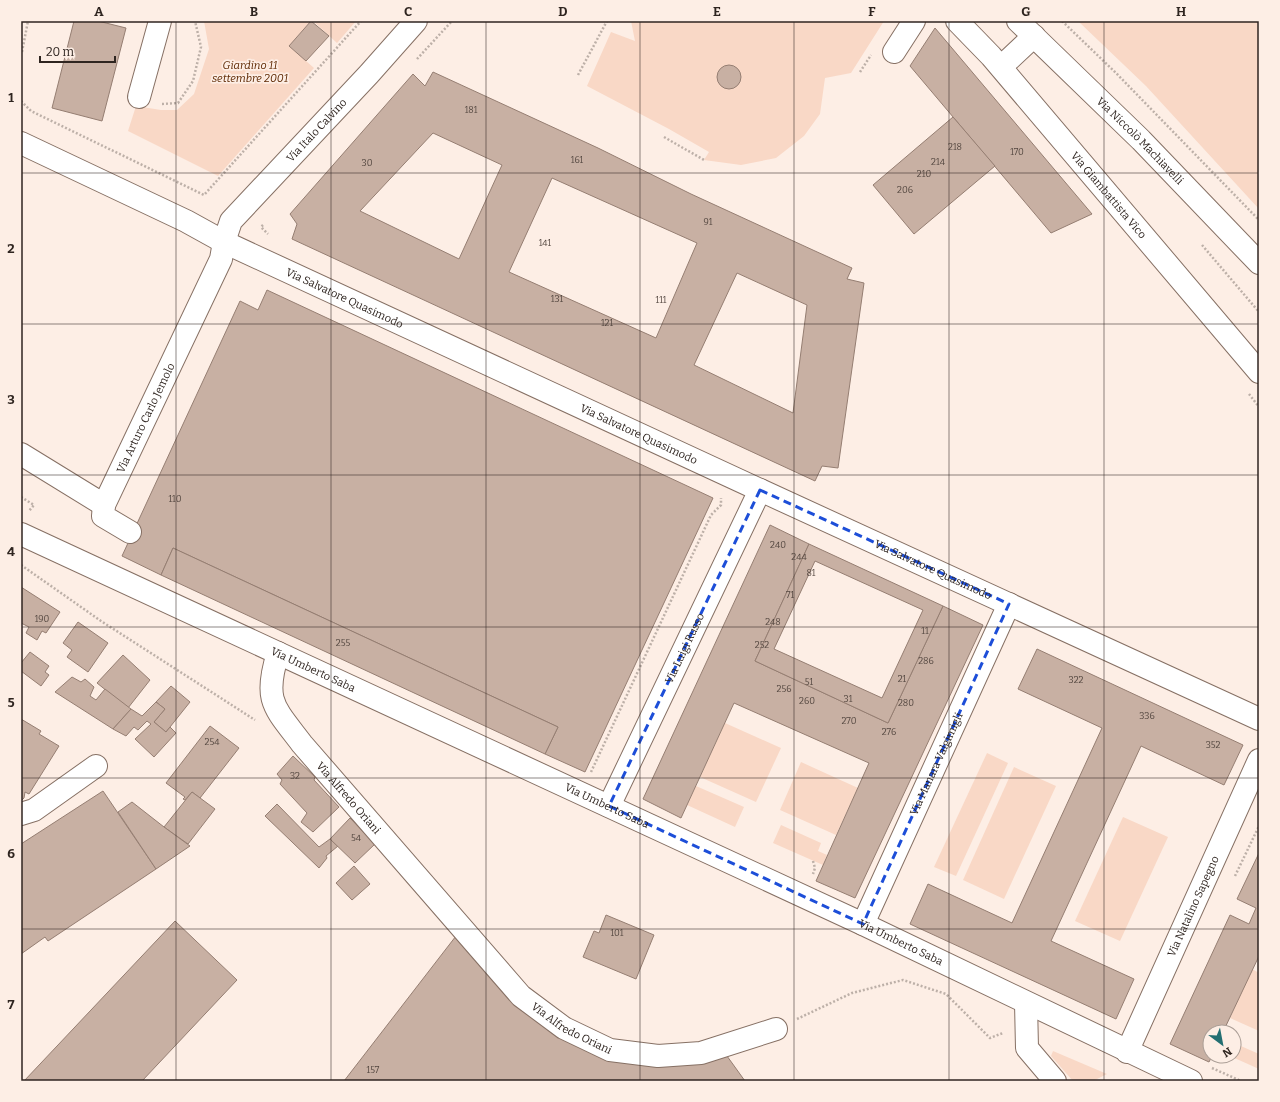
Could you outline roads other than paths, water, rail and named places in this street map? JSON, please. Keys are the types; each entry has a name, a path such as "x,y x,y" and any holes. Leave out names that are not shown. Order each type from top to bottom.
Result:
{"street":[{"path":"139,97 160,21"},
{"name":"Via Italo Calvino","path":"224,242 231,221 369,74 416,21"},
{"path":"894,52 914,21"},
{"name":"Via Giambattista Vico","path":"957,21 1000,67 1259,372"},
{"name":"Via Niccolò Machiavelli","path":"1018,21 1141,140 1259,264"},
{"path":"1000,67 1034,36"},
{"name":"Via Salvatore Quasimodo","path":"21,144 186,221 224,242 1259,719"},
{"name":"Via Arturo Carlo Jemolo","path":"104,505 221,259 224,242"},
{"path":"21,454 104,505 103,516 130,532"},
{"name":"Via Luigi Russo","path":"609,806 760,490"},
{"name":"Via Umberto Saba","path":"21,534 863,924 1191,1081"},
{"name":"Via Manara Valgimigli","path":"863,924 1009,604"},
{"name":"Via Alfredo Oriani","path":"278,653 272,673 270,692 274,705 278,711 302,744 521,996 564,1028 610,1050 658,1056 701,1053 776,1029"},
{"name":"Via Natalino Sapegno","path":"1128,1052 1259,760"},
{"path":"21,814 34,810 96,766"},
{"path":"1026,1003 1027,1048 1054,1081"}],"park label":[{"name":"Giardino 11 settembre 2001","path":"250,71"}]}
